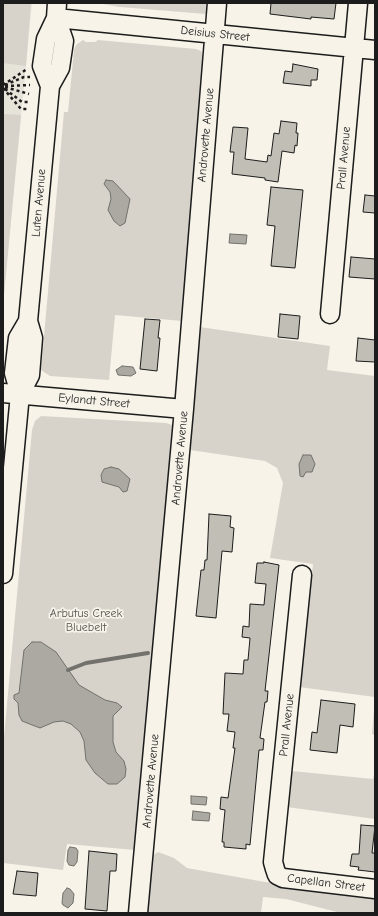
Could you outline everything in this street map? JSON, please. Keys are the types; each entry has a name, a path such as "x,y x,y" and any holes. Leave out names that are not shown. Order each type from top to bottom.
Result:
{"street":[{"name":"Androvette Avenue","path":"138,913 184,408 217,3"},
{"name":"Prall Avenue","path":"330,314 358,3"},
{"name":"Deisius Street","path":"56,10 214,34 375,50"},
{"name":"Luten Avenue","path":"3,574 12,394 18,338 28,321 50,86 60,68 64,41 56,10"},
{"name":"Eylandt Street","path":"12,394 184,408"},
{"name":"Prall Avenue","path":"277,875 273,862 302,574"},
{"name":"Capellan Street","path":"277,875 289,880 375,889"}],"path":[{"path":"3,86 25,69"},
{"path":"3,86 24,77 31,77"},
{"path":"3,86 30,85"},
{"path":"3,86 29,94"},
{"path":"3,86 22,102 28,102"},
{"path":"3,86 21,109 28,109"}],"shaded area":[{"path":"3,3 32,3 3,305"},
{"path":"106,180 113,181 130,199 125,223 120,226 114,221 108,210 111,199 110,192 104,184"},
{"path":"230,234 247,235 246,244 229,243"},
{"path":"122,366 133,367 136,373 131,376 118,375 116,370"},
{"path":"303,455 311,455 315,464 312,472 306,472 303,477 300,476 299,464"},
{"path":"111,467 119,469 130,479 127,491 123,492 119,487 102,482 101,475 104,469"},
{"path":"32,642 41,642 56,652 79,685 105,700 117,703 122,707 113,716 113,742 116,752 124,761 126,769 125,777 117,784 108,784 95,773 86,760 84,741 80,732 71,724 63,721 54,722 40,728 22,721 19,715 18,703 14,699 14,695 19,693 24,650"},
{"path":"191,796 207,797 206,805 191,804"},
{"path":"193,811 210,813 209,821 192,820"},
{"path":"70,847 76,848 78,851 77,862 74,866 69,865 67,861 68,850"},
{"path":"67,888 74,894 73,903 68,908 62,903 63,893"}],"green space":[{"path":"3,3 31,3 26,66 3,63"},
{"path":"97,3 212,3 211,13 207,12 206,14 120,7"},
{"path":"83,40 86,42 95,42 98,40 196,49 201,51 204,58 182,321 115,315 109,380 50,376 41,370 64,112 68,112 74,50 76,45"},
{"path":"3,114 21,115 3,305"},
{"path":"200,327 330,346 327,370 375,376 375,697 299,687 313,564 270,558 283,483 277,468 265,461 190,450 190,423"},
{"name":"Arbutus Creek Bluebelt","path":"41,416 166,423 172,425 174,430 135,850 67,844 63,870 3,863 3,748 32,430 35,421"},
{"path":"375,697 375,735 372,734"},
{"path":"292,771 373,779 375,771 375,819 287,807"},
{"path":"158,852 174,858 187,868 265,882 375,894 375,913 341,913 286,899 263,897 261,913 147,913 153,855"}],"building":[{"path":"271,3 336,3 334,19 311,17 311,19 270,14"},
{"path":"293,64 318,69 317,80 311,80 311,86 283,83 285,71 292,72"},
{"path":"281,121 297,123 296,133 298,133 297,146 295,145 294,153 282,151 278,182 265,180 265,178 232,174 234,152 230,152 233,127 248,128 245,159 267,162 268,155 271,156 274,133 279,134"},
{"path":"271,187 303,190 295,268 271,266 275,226 267,225"},
{"path":"365,195 375,196 375,213 363,212"},
{"path":"351,257 375,259 375,279 349,277"},
{"path":"280,314 300,316 298,339 278,337"},
{"path":"145,319 160,320 157,371 140,369"},
{"path":"358,338 375,340 375,362 356,361"},
{"path":"209,514 231,516 230,527 234,528 232,552 222,551 216,618 196,616 201,570 204,570 205,560 207,560"},
{"path":"264,562 279,565 265,691 268,691 267,702 265,702 260,738 264,739 263,750 259,750 250,845 246,844 246,849 224,847 224,842 222,842 225,810 220,809 221,797 228,798 235,748 233,748 235,732 227,731 229,714 223,714 225,673 243,674 244,660 248,660 250,638 242,637 243,626 249,627 250,604 264,605 266,584 255,583 257,563"},
{"path":"321,700 355,704 353,727 340,725 337,753 310,750 312,732 317,733"},
{"path":"361,825 375,826 372,853 375,853 375,872 358,870 359,867 350,866 352,854 359,854"},
{"path":"89,851 117,854 116,871 110,871 107,911 85,909"},
{"path":"17,871 38,873 36,896 13,894"}],"waterway":[{"path":"68,670 86,663 148,653"}]}
